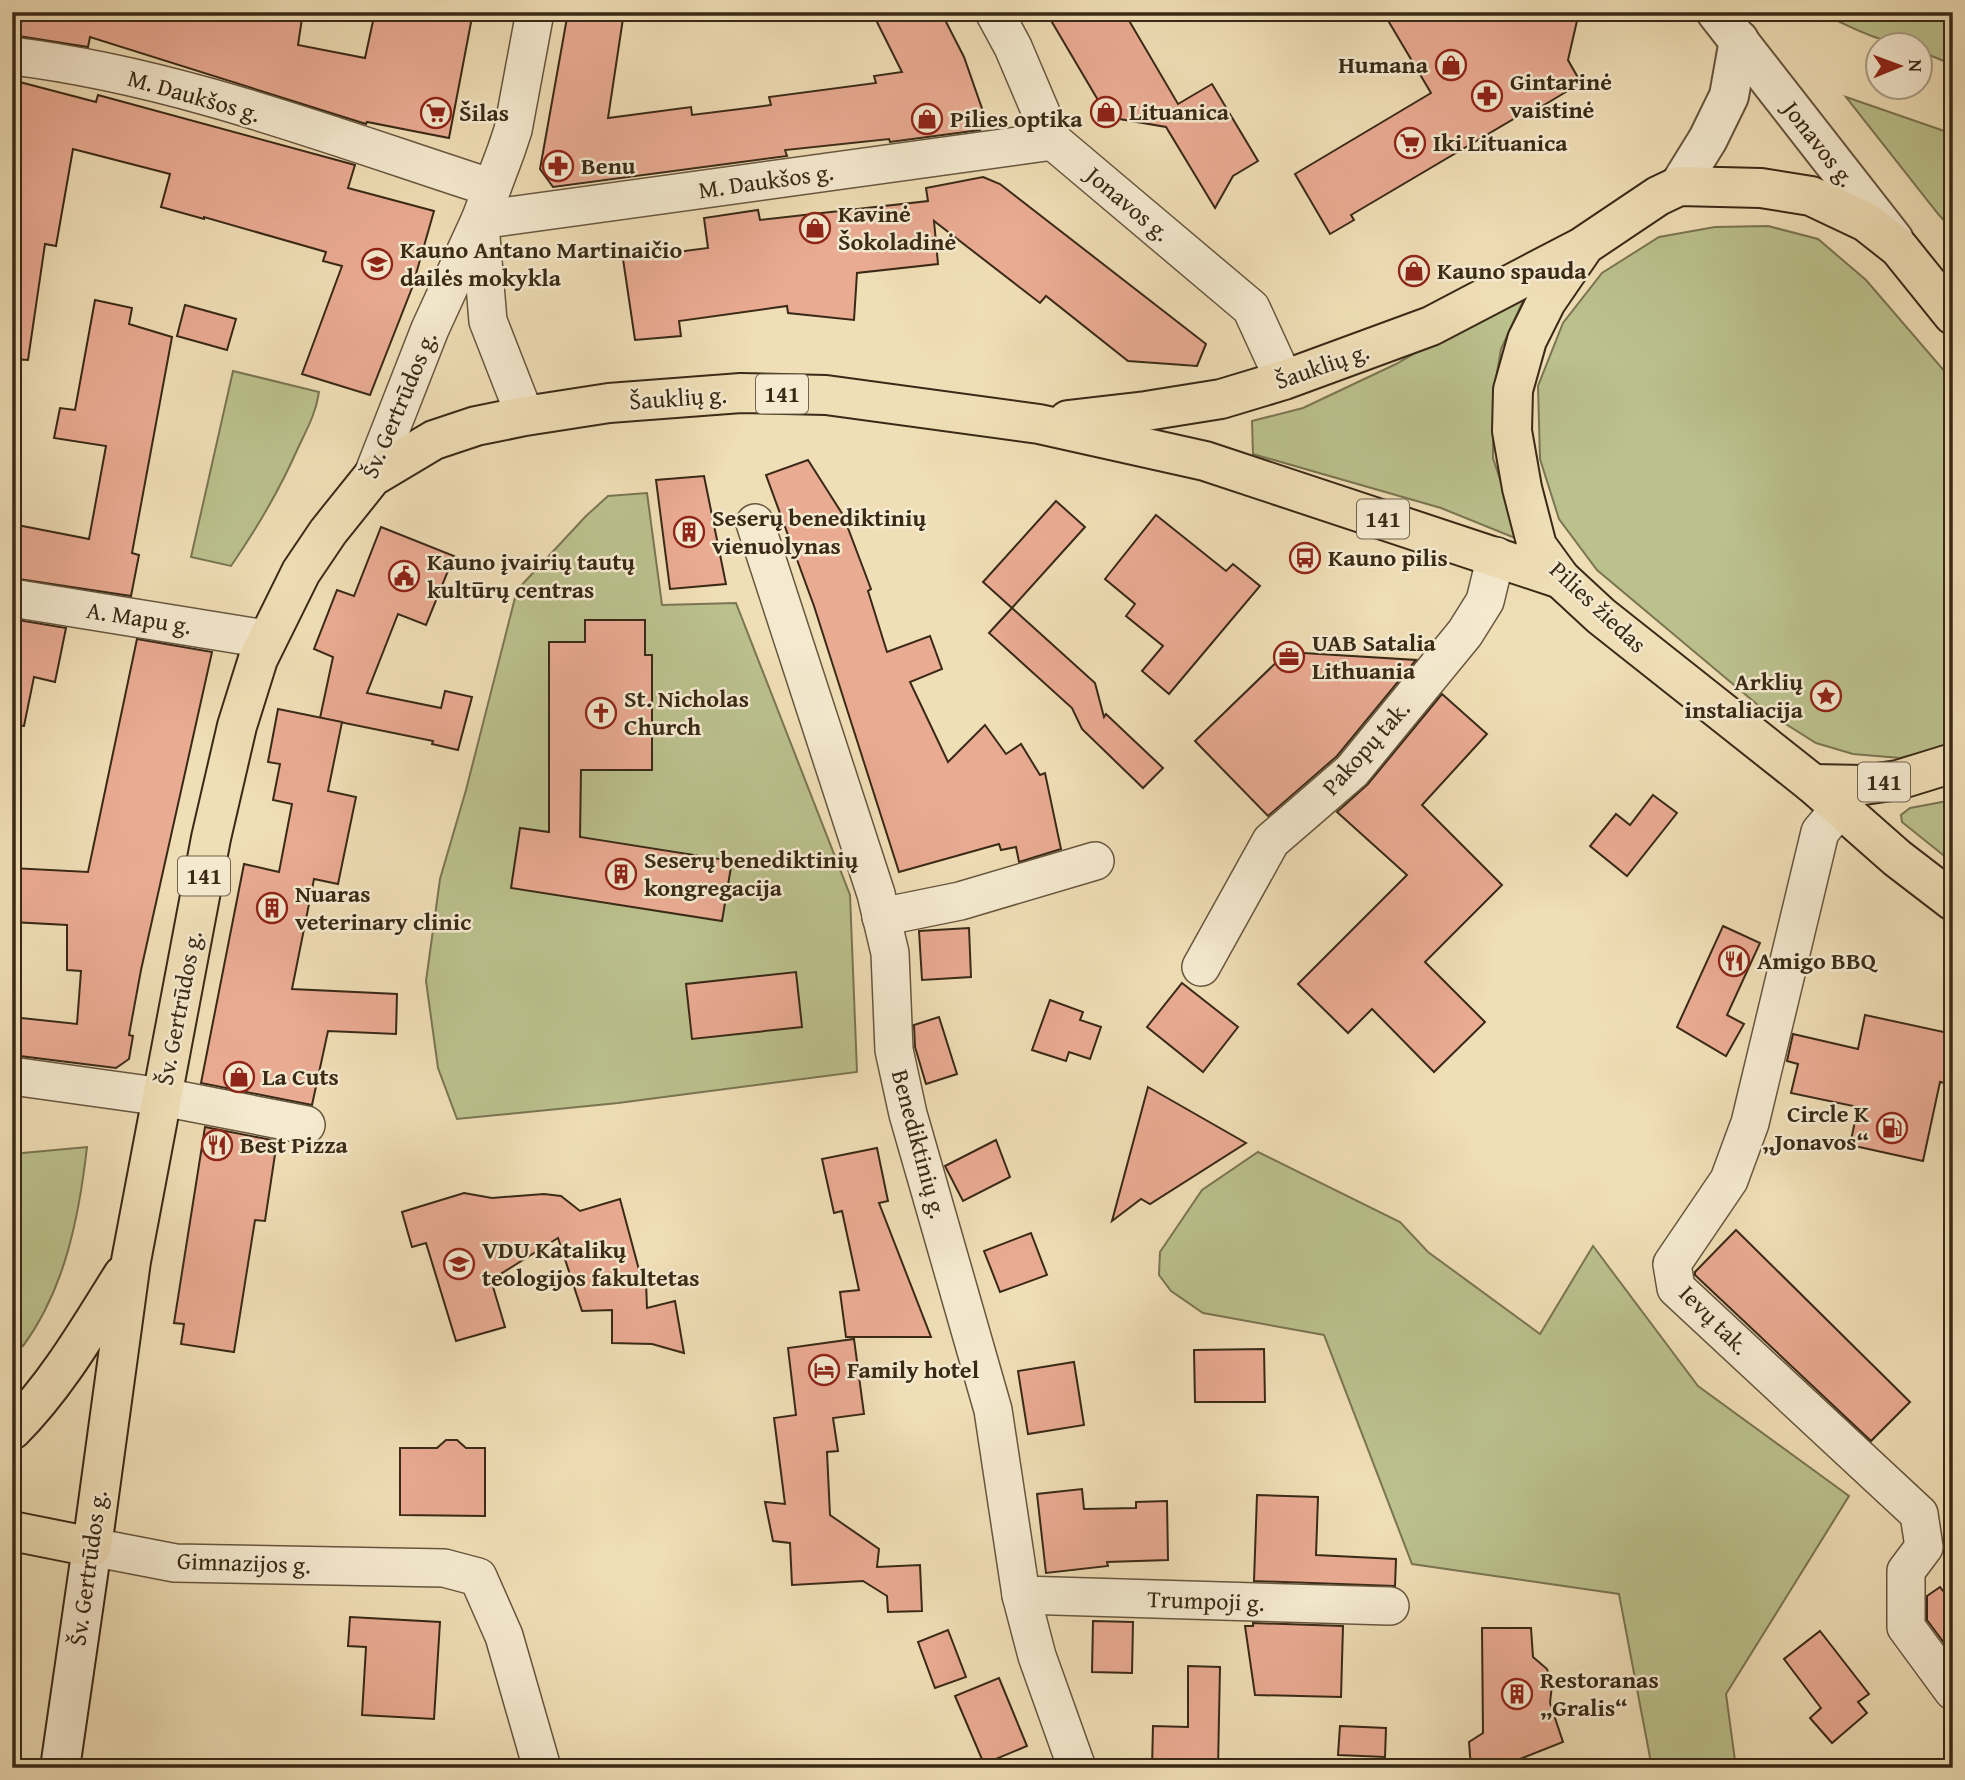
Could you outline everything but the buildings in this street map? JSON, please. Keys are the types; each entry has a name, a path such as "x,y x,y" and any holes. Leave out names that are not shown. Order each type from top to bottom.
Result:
{"main road":[{"name":"Pilies žiedas","path":"1826,796 1601,616 1561,579 1537,546 1522,488 1511,431 1513,390 1527,340 1546,302 1585,245 1658,196 1679,186 1761,188 1811,196 1866,222 1899,248 1953,315"},
{"name":"Šauklių g.","path":"1039,424 1221,399 1284,380 1431,326 1585,245"},
{"name":"Šauklių g.","path":"372,477 434,440 476,426 525,416 609,403 741,393 826,395 1039,424 1205,461 1496,556"},
{"name":"Šv. Gertrūdos g.","path":"92,1546 131,1261 211,838 237,726 267,639 301,572 328,532 372,477"},
{"name":"141","path":"1496,556 1561,579"},
{"name":"141","path":"1826,796 1864,785 1898,780 1953,763"},
{"path":"1826,796 1897,858 1953,901"},
{"path":"12,1430 34,1408 77,1348 131,1261"},
{"name":"Gimnazijos g.","path":"12,1531 92,1546"}],"street":[{"name":"Šv. Gertrūdos g.","path":"372,477 430,330 486,204 513,130 535,12"},
{"name":"Jonavos g.","path":"994,12 1013,47 1053,141 1251,308 1284,380"},
{"name":"Jonavos g.","path":"1679,186 1708,139 1729,96 1728,26"},
{"name":"Jonavos g.","path":"1728,26 1899,248"},
{"name":"M. Daukšos g.","path":"12,56 55,61 176,87 486,204 1053,141"},
{"name":"Šv. Gertrūdos g.","path":"486,204 488,321 525,416"},
{"name":"Benediktinių g.","path":"755,523 872,881 890,953 894,1050 908,1114 993,1410 1021,1595 1037,1656 1077,1768"},
{"name":"Pakopų tak.","path":"1201,967 1271,841 1352,771 1465,633 1485,601 1496,556"},
{"name":"A. Mapu g.","path":"12,598 267,639"},
{"name":"Ievų tak.","path":"1826,796 1820,832 1750,1123 1729,1180 1672,1264 1676,1288 1919,1514 1924,1547 1906,1571 1906,1627 1953,1690"},
{"path":"881,917 960,901 1095,861"},
{"path":"12,1076 163,1097 306,1125"},
{"name":"Šv. Gertrūdos g.","path":"60,1768 92,1546"},
{"name":"Gimnazijos g.","path":"92,1546 175,1563 444,1568 478,1577 504,1636 542,1768"},
{"name":"Trumpoji g.","path":"1021,1595 1390,1606"}],"green space":[{"path":"1819,12 1953,12 1953,65 1934,57 1934,32 1864,32"},
{"path":"1846,97 1953,134 1953,230 1939,215"},
{"path":"1768,226 1818,239 1866,280 1953,381 1953,745 1900,758 1853,754 1816,743 1765,711 1597,570 1559,519 1540,459 1538,386 1563,323 1602,273 1659,237 1715,227"},
{"path":"1530,286 1501,349 1493,396 1493,458 1520,540 1441,508 1253,454 1252,421 1303,408 1396,364"},
{"path":"233,371 319,392 311,421 283,479 231,566 191,557"},
{"path":"647,493 662,605 736,603 850,895 857,1072 618,1103 457,1119 438,1068 426,981 440,879 466,790 517,590 608,496"},
{"path":"1953,800 1953,863 1902,822 1901,815 1910,808"},
{"path":"87,1147 80,1200 60,1276 50,1301 23,1346 12,1336 12,1154"},
{"path":"1258,1152 1400,1222 1428,1252 1540,1334 1593,1246 1698,1386 1849,1496 1726,1694 1736,1768 1652,1768 1619,1594 1412,1564 1324,1335 1203,1313 1171,1291 1159,1275 1160,1252 1202,1190"}],"place":[{"name":"Humana","path":"1451,65"},
{"name":"Gintarinė vaistinė","path":"1487,96"},
{"name":"Lituanica","path":"1106,112"},
{"name":"Šilas","path":"436,113"},
{"name":"Pilies optika","path":"927,119"},
{"name":"Iki Lituanica","path":"1410,143"},
{"name":"Benu","path":"558,166"},
{"name":"Kavinė Šokoladinė","path":"815,228"},
{"name":"Kauno Antano Martinaičio dailės mokykla","path":"377,264"},
{"name":"Kauno spauda","path":"1414,271"},
{"name":"Seserų benediktinių vienuolynas","path":"689,532"},
{"name":"Kauno pilis","path":"1305,558"},
{"name":"Kauno įvairių tautų kultūrų centras","path":"404,576"},
{"name":"UAB Satalia Lithuania","path":"1289,657"},
{"name":"Arklių instaliacija","path":"1826,696"},
{"name":"St. Nicholas Church","path":"601,713"},
{"name":"Seserų benediktinių kongregacija","path":"621,874"},
{"name":"Nuaras veterinary clinic","path":"272,908"},
{"name":"Amigo BBQ","path":"1734,961"},
{"name":"La Cuts","path":"239,1077"},
{"name":"Circle K „Jonavos“","path":"1892,1128"},
{"name":"Best Pizza","path":"217,1145"},
{"name":"VDU Katalikų teologijos fakultetas","path":"459,1264"},
{"name":"Family hotel","path":"824,1370"},
{"name":"Restoranas „Gralis“","path":"1517,1694"}]}
